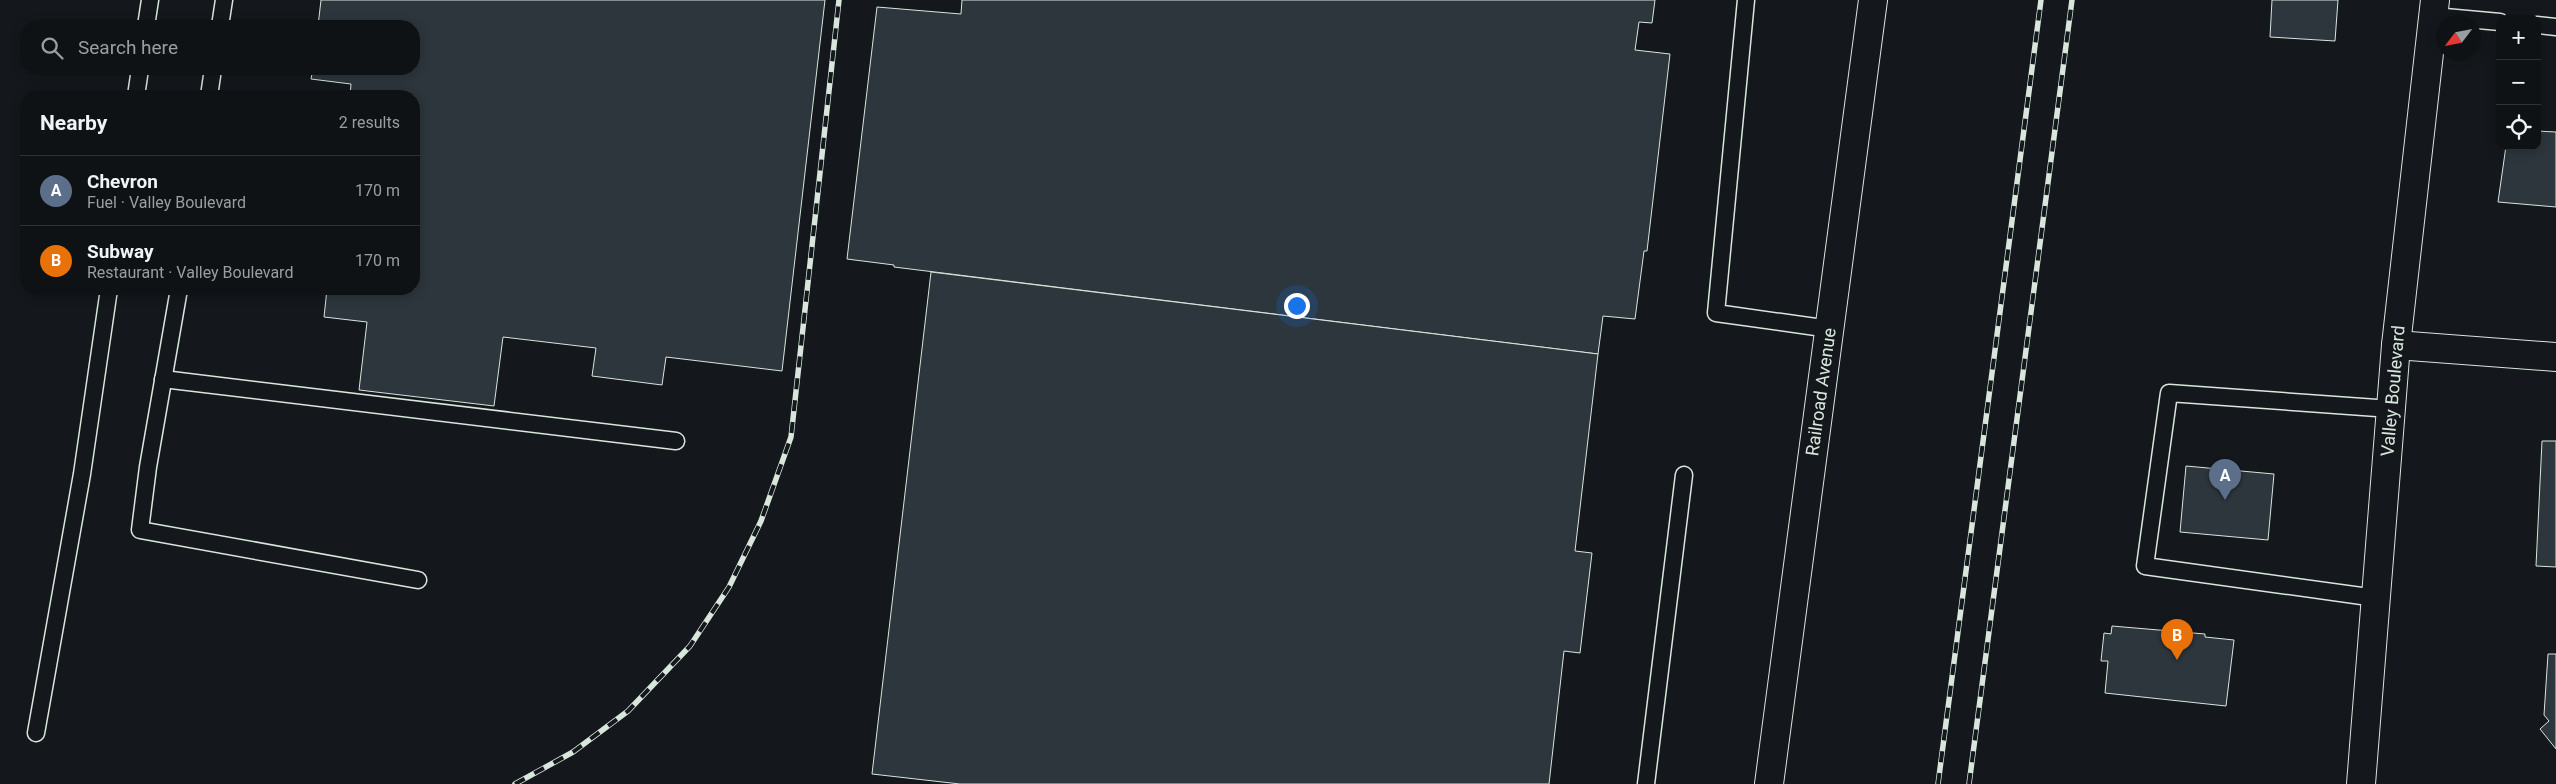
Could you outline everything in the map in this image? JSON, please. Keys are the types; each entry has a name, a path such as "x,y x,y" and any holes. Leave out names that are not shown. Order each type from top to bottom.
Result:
{"street":[{"name":"Railroad Avenue","path":"1769,784 1873,0"},
{"name":"Valley Boulevard","path":"2360,784 2396,345 2435,8"},
{"path":"2396,345 2556,357"}],"lane":[{"path":"147,20 150,0"},
{"path":"221,20 224,0"},
{"path":"1746,0 1716,313 1830,329"},
{"path":"2435,8 2496,21"},
{"path":"2541,26 2556,27"},
{"path":"137,90 139,75"},
{"path":"210,90 212,75"},
{"path":"36,733 82,474 107,295"},
{"path":"179,295 163,379 140,530 418,580"},
{"path":"163,379 676,441"},
{"path":"2376,598 2145,566 2169,393 2391,410"},
{"path":"1646,784 1684,475"}],"building":[{"path":"321,0 825,0 782,371 666,357 662,385 592,376 596,348 503,337 494,406 359,390 367,322 324,317 326,295 420,295 420,90 350,90 351,84 311,79 312,75 420,75 420,20 319,20"},
{"path":"962,0 1655,0 1652,23 1639,22 1635,50 1670,54 1647,251 1644,251 1635,319 1603,316 1598,354 894,267 894,265 847,259 877,7 961,14"},
{"path":"2272,0 2338,0 2335,41 2270,37"},
{"path":"2541,131 2556,132 2556,207 2498,202 2505,150 2541,150"},
{"path":"931,272 1598,354 1575,551 1592,553 1580,653 1564,651 1549,784 960,784 872,774"},
{"path":"2542,441 2556,441 2556,567 2536,566"},
{"path":"2186,466 2274,474 2268,540 2180,532"},
{"path":"2112,626 2205,634 2205,637 2234,640 2226,706 2105,693 2108,661 2101,661 2104,633 2111,634"},
{"path":"2548,654 2556,654 2556,749 2540,729 2549,721 2544,715"}],"railway":[{"path":"515,784 573,752 628,711 690,646 729,587 761,521 791,437 839,0"},
{"path":"1938,784 2041,0"},
{"path":"1969,784 2072,0"}],"place":[{"name":"Chevron","path":"2225,500"},
{"name":"Subway","path":"2177,660"}]}
